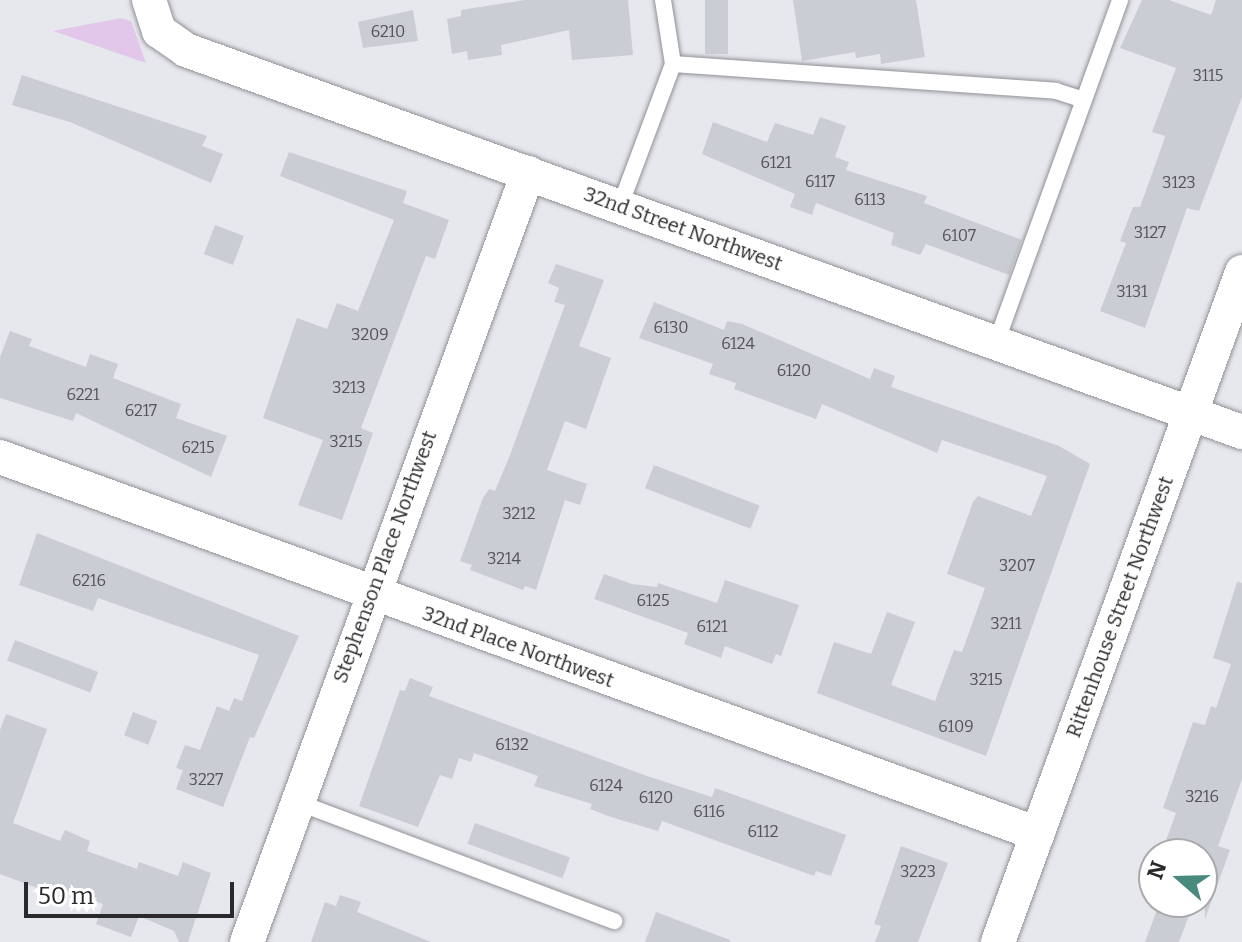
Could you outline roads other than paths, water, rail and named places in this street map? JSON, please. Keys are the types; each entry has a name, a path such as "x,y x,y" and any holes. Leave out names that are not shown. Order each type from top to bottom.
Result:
{"street":[{"name":"32nd Street Northwest","path":"149,0 159,31 186,50 1242,432"},
{"name":"Stephenson Place Northwest","path":"247,942 528,173"},
{"name":"Rittenhouse Street Northwest","path":"998,942 1242,272"},
{"name":"32nd Place Northwest","path":"0,457 1038,834"}],"lane":[{"path":"620,206 673,64 663,0"},
{"path":"996,343 1120,0"},
{"path":"673,64 1056,91 1084,100"},
{"path":"297,802 614,921"}]}
